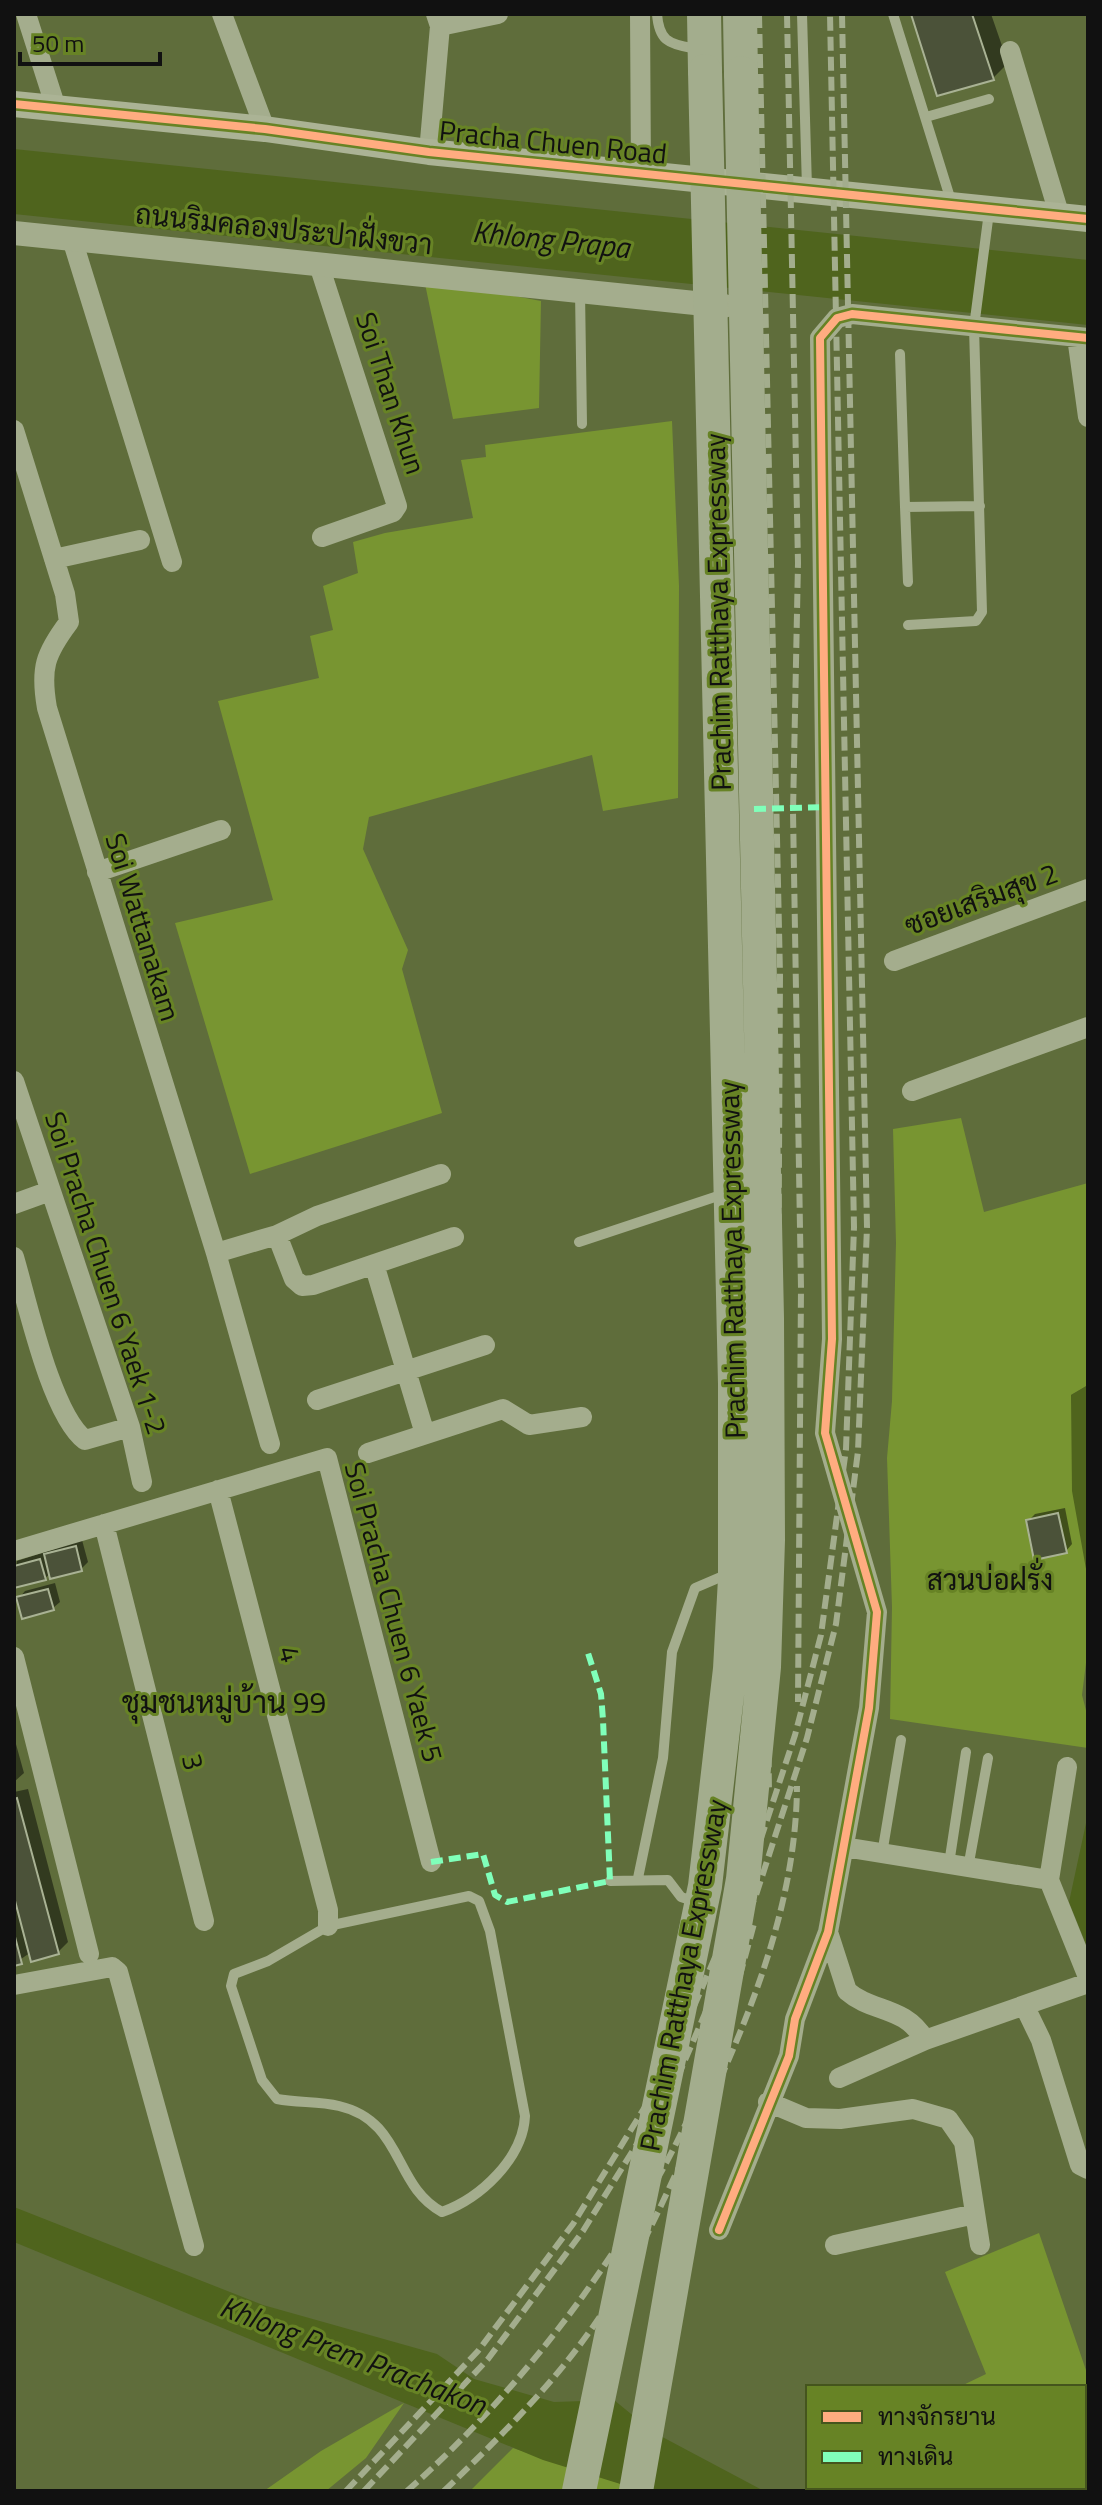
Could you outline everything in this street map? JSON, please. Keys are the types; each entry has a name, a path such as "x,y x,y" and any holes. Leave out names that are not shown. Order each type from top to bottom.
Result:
{"highway":[{"name":"Prachim Ratthaya Expressway","path":"579,2491 705,1886 723,1746 735,1579 734,1352 704,14"},
{"name":"Prachim Ratthaya Expressway","path":"636,2491 743,1879 764,1667 768,1540 766,1286 740,14"}],"main road":[{"name":"Pracha Chuen Road","path":"14,104 265,129 429,152 1088,219"}],"street":[{"path":"26,14 56,108"},
{"path":"222,14 265,129"},
{"path":"429,152 438,20 498,14"},
{"path":"640,14 641,174"},
{"path":"692,14 695,179"},
{"path":"1010,51 1060,217"},
{"name":"ถนนริมคลองประปาฝั่งขวา","path":"14,233 740,307"},
{"path":"72,239 172,562"},
{"name":"Soi Than Khun","path":"319,265 397,506 393,512 322,537"},
{"path":"719,2230 789,2056 795,2019 828,1932 869,1708 877,1612 825,1433 832,1339 820,338 837,318 852,314 975,322 1082,338 1088,417"},
{"name":"Soi Wattanakam","path":"14,430 54,559 69,622 50,649 41,676 47,708 216,1253 270,1444"},
{"path":"54,559 140,540"},
{"path":"97,872 221,830"},
{"name":"ซอยเสริมสุข 2","path":"894,961 1088,889"},
{"path":"912,1091 1088,1027"},
{"name":"Soi Pracha Chuen 6 Yaek 1-2","path":"14,1081 130,1427 142,1482"},
{"path":"216,1253 277,1235 317,1216 441,1174"},
{"path":"14,1204 50,1191"},
{"path":"277,1235 294,1279 302,1286 313,1285 454,1237"},
{"path":"14,1257 58,1401 73,1431 85,1440 130,1427"},
{"path":"374,1264 425,1434"},
{"path":"317,1400 485,1345"},
{"path":"368,1453 503,1409 529,1425 582,1417"},
{"name":"Soi Pracha Chuen 6 Yaek 5","path":"14,1551 322,1458 330,1461 431,1862"},
{"name":"4","path":"218,1490 328,1910 328,1926"},
{"name":"3","path":"104,1524 204,1921"},
{"path":"14,1657 89,1954"},
{"path":"1067,1767 1049,1880 1088,1977"},
{"path":"844,1847 958,1868 1049,1880"},
{"path":"828,1932 847,1991 854,1997 895,2011 918,2029 925,2040"},
{"path":"14,1985 112,1967 118,1972 194,2246"},
{"path":"839,2078 925,2040 1088,1983"},
{"path":"1025,2007 1041,2040 1080,2165 1088,2169"},
{"path":"768,2102 806,2118 840,2119 913,2109 948,2119 964,2142 980,2245"},
{"path":"835,2245 975,2214"}],"lane":[{"path":"657,14 661,37 668,43 692,48"},
{"path":"802,14 807,190"},
{"path":"893,14 953,206"},
{"path":"926,117 989,99"},
{"path":"908,625 976,621 982,612 975,322 990,210"},
{"path":"580,292 582,424"},
{"path":"728,1906 747,1894 756,1846 769,1717 776,1555 774,1493 778,1344 767,1179 740,307"},
{"path":"900,354 908,582"},
{"path":"905,507 980,506"},
{"path":"753,1184 767,1179"},
{"path":"579,1242 738,1189"},
{"path":"638,1878 663,1758 672,1652 695,1588 776,1555"},
{"path":"882,1854 901,1740"},
{"path":"958,1868 966,1752"},
{"path":"958,1868 988,1758"},
{"path":"610,1881 638,1878 668,1880 681,1897 710,1906"},
{"path":"469,1896 479,1901 490,1931 500,1983 525,2116 524,2137 512,2157 477,2192 455,2207 442,2212 427,2204 414,2191 388,2135 365,2119 340,2106 277,2099 262,2080 234,1999 231,1986 234,1974 268,1961 328,1926 447,1898 469,1896"}],"green space":[{"path":"424,279 541,301 539,408 453,419"},
{"path":"672,421 679,586 678,798 603,811 592,755 369,817 363,849 408,950 402,969 442,1113 250,1174 175,923 273,900 218,701 319,678 310,636 333,630 323,586 358,573 353,542 385,533 473,518 461,460 486,457 485,445"},
{"name":"สวนบ่อฝรั่ง","path":"961,1118 984,1212 1088,1183 1088,1385 1071,1395 1088,1580 1088,1647 1082,1695 1088,1718 1088,1748 890,1719 892,1607 887,1458 892,1401 896,1243 893,1129"},
{"path":"1039,2233 1088,2376 1088,2491 861,2491 1086,2489 1086,2385 963,2385 986,2374 945,2272"},
{"path":"404,2403 366,2458 326,2491 264,2491 321,2451"},
{"path":"513,2448 643,2491 470,2491"}],"water":[{"name":"Khlong Prapa","path":"14,149 1088,260 1088,325 14,214"},
{"path":"1088,1385 1088,1580 1072,1491 1071,1395"},
{"path":"1088,1814 1088,1949 1069,1902"},
{"name":"Khlong Prem Prachakon","path":"14,2207 263,2305 437,2354 474,2379 554,2402 614,2400 653,2432 764,2491 643,2491 543,2460 14,2242"}],"building":[{"path":"911,14 972,14 994,80 937,96"},
{"path":"1058,1513 1067,1553 1034,1560 1026,1520"},
{"path":"76,1546 82,1571 50,1579 44,1554"},
{"path":"40,1559 46,1580 14,1588 14,1566"},
{"path":"48,1589 54,1610 22,1619 16,1597"},
{"path":"17,1798 59,1954 31,1962 14,1897 14,1799"},
{"path":"14,1933 22,1964 14,1966"}],"railway":[{"path":"759,14 780,975 778,1344 766,1558 769,1793"},
{"path":"787,14 798,563 793,812 801,1288 798,1702"},
{"path":"346,2491 478,2351 573,2224 664,2076 744,1890 795,1735 821,1635 846,1449 854,1227 830,14"},
{"path":"364,2491 488,2359 583,2231 676,2081 756,1895 807,1738 836,1624 858,1451 867,1227 842,14"},
{"path":"444,2491 507,2429 566,2362 613,2297 644,2242 722,2074 760,1981 786,1885 794,1836 797,1786"},
{"path":"407,2491 499,2400 542,2349 583,2295 656,2182 686,2124 711,2065 755,1920"}],"marked path":[{"path":"754,809 826,807"},
{"path":"431,1862 483,1854 495,1895 507,1902 610,1881 601,1694 588,1653"}],"cycle path":[{"path":"14,104 265,129 429,152 1088,219"},
{"path":"719,2230 789,2056 795,2019 828,1932 869,1708 877,1612 825,1433 832,1339 820,338 837,318 852,314 1088,338"}],"district":[{"name":"ชุมชนหมู่บ้าน 99","path":"224,1703"}]}
